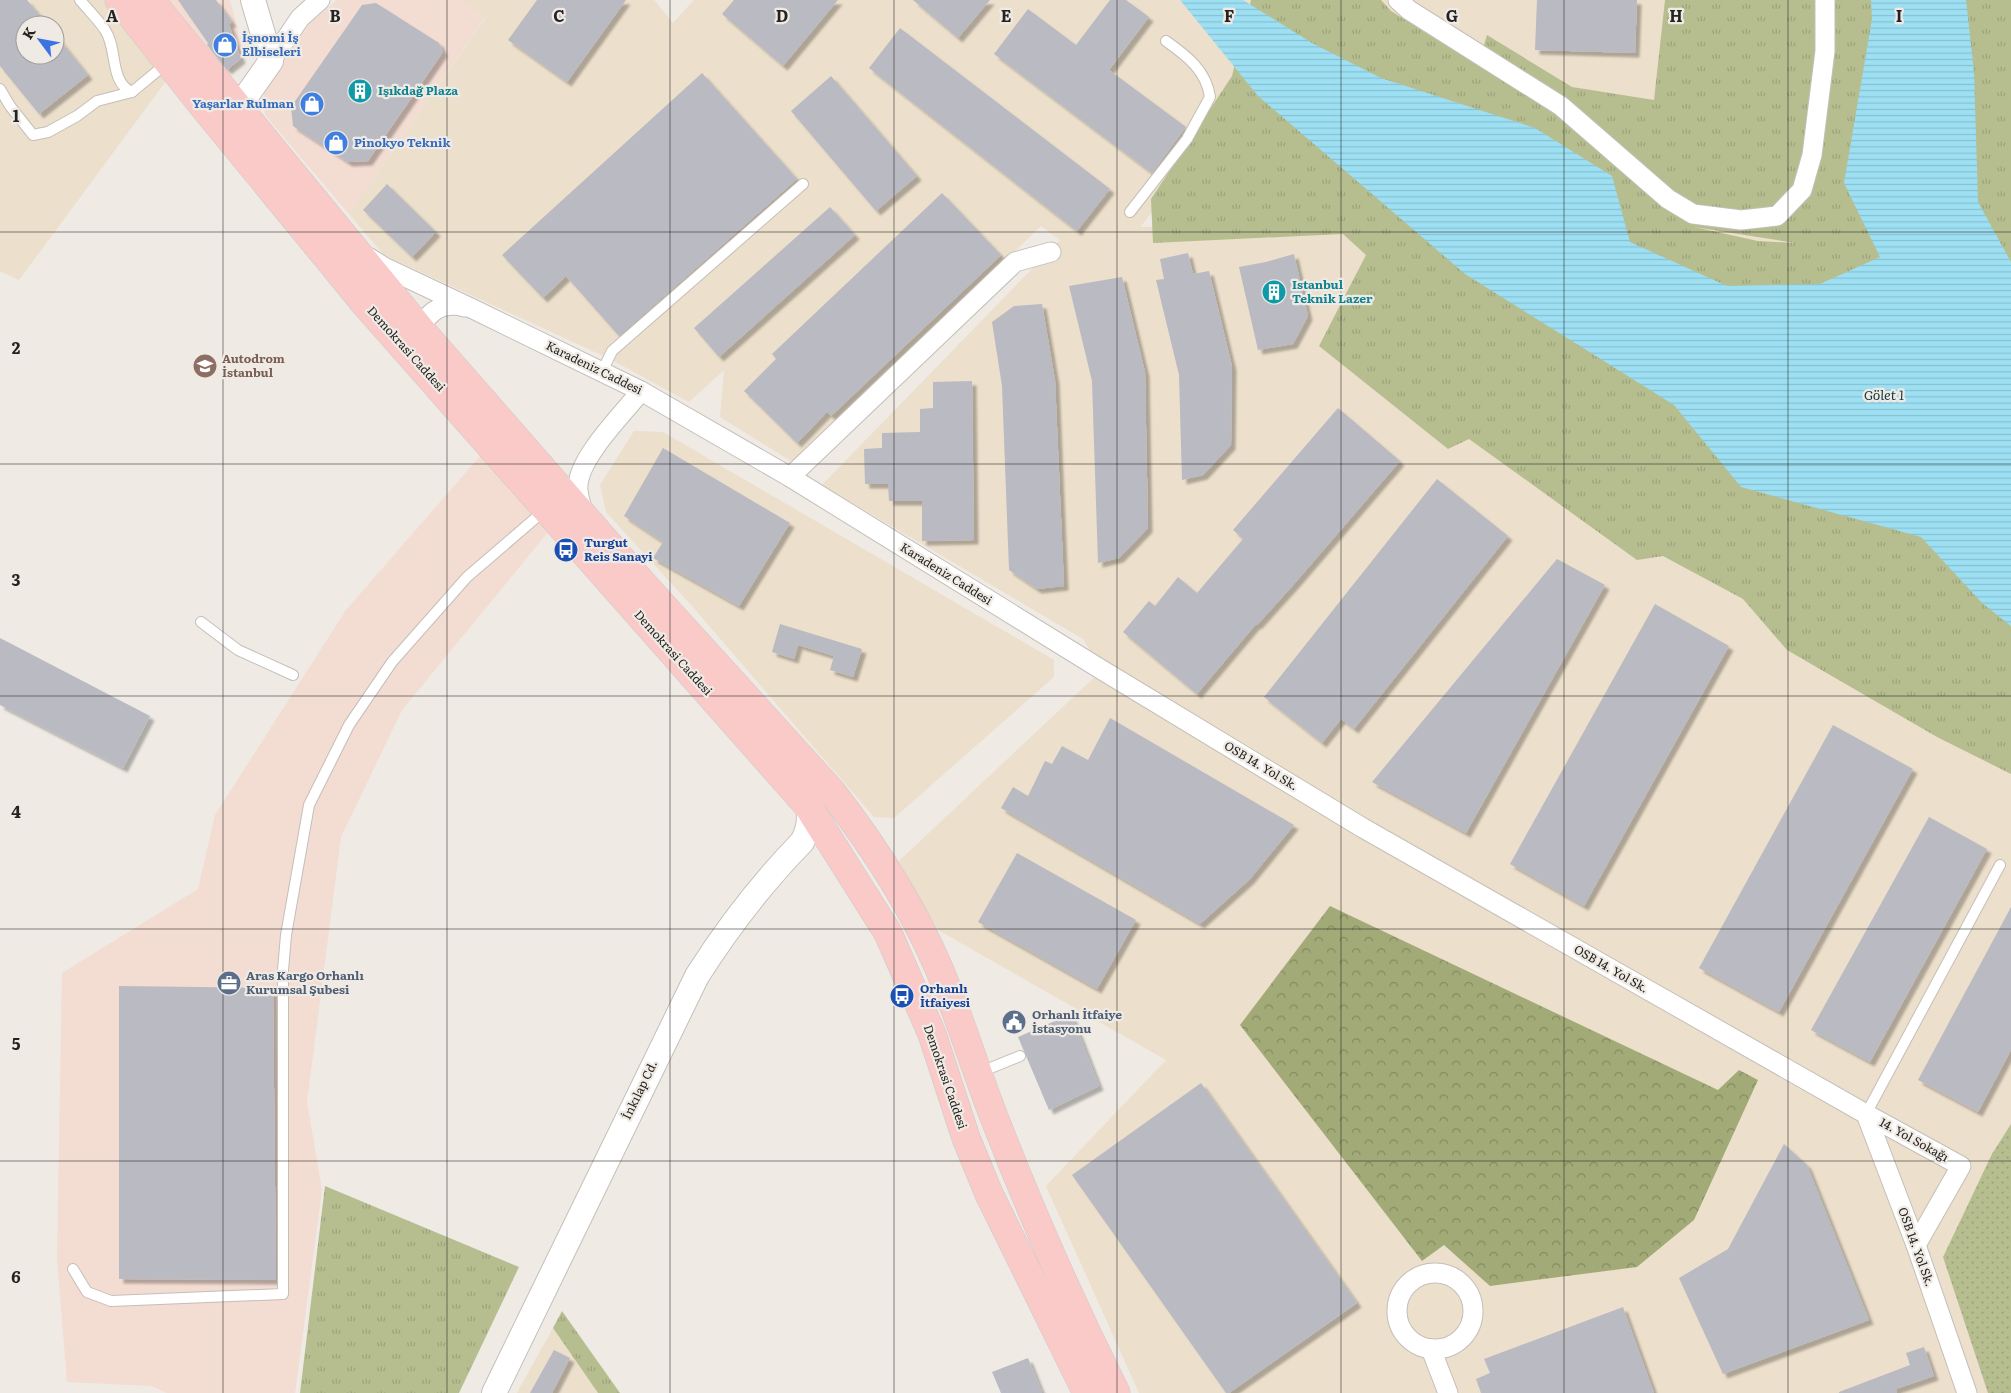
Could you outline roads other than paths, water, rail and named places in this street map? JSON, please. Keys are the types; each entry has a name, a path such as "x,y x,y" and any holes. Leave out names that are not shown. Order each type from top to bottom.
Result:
{"main road":[{"name":"Demokrasi Caddesi","path":"119,0 366,304 427,371 546,510 808,806 888,933 932,1034 957,1114 989,1194 1087,1393"},
{"name":"Demokrasi Caddesi","path":"150,0 420,329 584,516 831,791 872,847 900,891 930,949 994,1118 1077,1315 1116,1393"},
{"path":"808,806 833,832 844,840 872,847"},
{"path":"957,1114 977,1074"}],"street":[{"path":"253,0 271,61"},
{"path":"238,108 300,18 320,0"},
{"path":"1398,0 1409,10 1561,106 1668,199 1693,214 1741,220 1777,216 1802,190 1812,156 1817,118 1825,51 1825,0"},
{"name":"Karadeniz Caddesi","path":"347,240 369,258 384,267 642,392 790,477 1102,670"},
{"path":"790,477 1015,262 1051,252"},
{"name":"Karadeniz Caddesi","path":"420,329 434,311 443,306 454,304 474,309"},
{"path":"420,329 417,349 427,371"},
{"path":"584,516 579,499 578,485 582,468 590,455 642,392"},
{"name":"OSB 14. Yol Sk.","path":"1102,670 1364,828 1866,1114 1916,1245 1967,1393"},
{"name":"İnkılap Cd.","path":"494,1393 697,976 724,934 754,894 802,842 808,831 810,819 808,806"},
{"path":"788,857 802,847 814,844 825,847 844,861"},
{"name":"14. Yol Sokağı","path":"1866,1114 1961,1166 1916,1245"},
{"path":"1428,1274 1441,1274 1453,1278 1463,1286 1470,1298 1472,1311 1470,1324 1464,1335 1454,1344 1443,1348 1431,1349 1420,1346 1406,1335 1398,1319 1397,1308 1400,1296 1406,1286 1416,1278 1428,1274"},
{"path":"1431,1349 1448,1393"}],"lane":[{"path":"80,0 106,30 114,55 117,78 121,86 132,92"},
{"path":"1130,212 1187,139 1210,98 1206,79 1199,68 1166,41"},
{"path":"0,89 10,106 33,135 48,132 77,116 97,101 132,92 168,62"},
{"path":"602,372 612,352 803,184"},
{"path":"73,1269 87,1292 111,1301 283,1294 283,970 286,935 309,806 349,724 392,662 467,577 546,510"},
{"path":"201,622 238,650 293,675"},
{"path":"1866,1114 2000,865"},
{"path":"977,1074 1020,1056"}],"water":[{"name":"Gölet 1","path":"1180,0 1243,0 1312,43 1381,78 1535,128 1612,176 1630,242 1727,286 1820,284 1880,257 1844,183 1872,19 1871,0 1966,0 1974,72 1978,202 2011,262 2011,626 1982,603 1921,537 1741,487 1674,405 1465,274 1258,96"}],"place":[{"name":"İşnomi İş Elbiseleri","path":"225,45"},
{"name":"Işıkdağ Plaza","path":"360,91"},
{"name":"Yaşarlar Rulman","path":"312,104"},
{"name":"Pinokyo Teknik","path":"336,143"},
{"name":"Istanbul Teknik Lazer","path":"1274,292"},
{"name":"Autodrom İstanbul","path":"205,366"},
{"name":"Turgut Reis Sanayi","path":"566,550"},
{"name":"Aras Kargo Orhanlı Kurumsal Şubesi","path":"229,983"},
{"name":"Orhanlı İtfaiyesi","path":"902,996"},
{"name":"Orhanlı İtfaiye İstasyonu","path":"1014,1022"}]}
